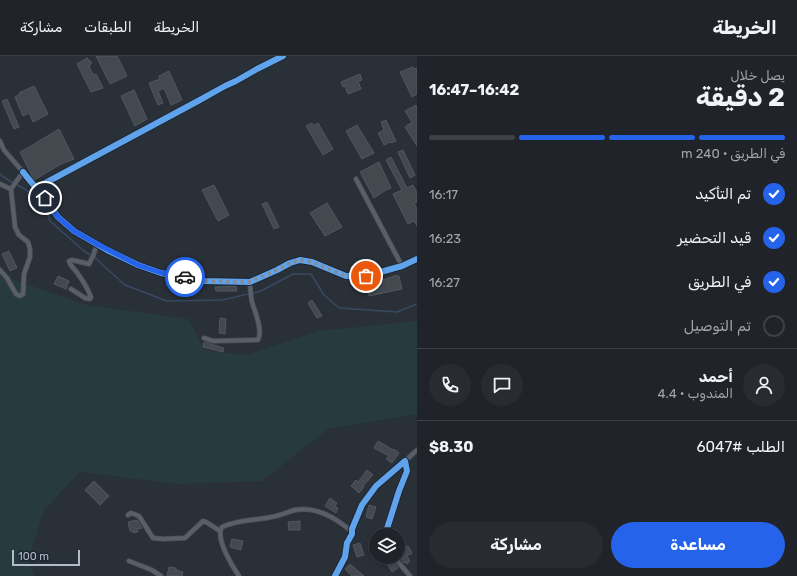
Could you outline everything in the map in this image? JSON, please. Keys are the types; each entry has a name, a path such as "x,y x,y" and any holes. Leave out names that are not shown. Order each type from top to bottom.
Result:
{"street":[{"path":"36,188 283,56"},
{"path":"0,141 4,150 45,198 58,217 74,231 138,265 162,273 204,281 250,282 290,263 300,260 312,262 346,276 366,276 402,266 417,259"},
{"path":"0,270 7,278 16,294 20,296 23,294 24,274 30,257 30,249 28,242 19,234 15,227 11,189 23,172"},
{"path":"356,179 402,266"},
{"path":"0,184 11,189"},
{"path":"71,289 90,299 90,293 69,261 72,260 89,264 97,244"},
{"path":"204,338 213,341 258,340 260,335 252,301 250,282"},
{"path":"335,576 344,557 347,543 352,536 351,531 362,505 376,486 417,450"},
{"path":"387,528 407,471 406,461"},
{"path":"220,531 222,527 241,520 272,517 304,509 318,511 329,516 351,531"},
{"path":"128,515 131,513 139,516 154,538 163,539 185,538 203,521 206,522 220,531 223,546 239,576"},
{"path":"129,562 152,570 160,576"},
{"path":"400,564 410,576"}],"green space":[{"path":"0,275 87,305 188,319 205,350 246,355 318,331 417,321 417,414 328,429 262,481 177,484 80,472 44,510 28,560 34,576 0,576"}],"building":[{"path":"96,56 117,56 127,76 110,84"},
{"path":"87,58 92,63 89,66 93,75 96,74 103,88 91,92 77,64"},
{"path":"413,67 414,69 417,68 417,94 412,97 400,72"},
{"path":"169,71 182,100 171,105 164,88 158,91 163,103 158,105 149,83 160,79 159,76"},
{"path":"360,74 362,80 358,81 361,89 348,94 345,86 343,87 341,82"},
{"path":"34,86 48,114 33,122 29,113 23,116 15,97 20,94 19,93"},
{"path":"134,90 147,119 135,126 121,96"},
{"path":"7,99 19,127 14,129 2,101"},
{"path":"416,105 417,146 405,127 412,122 405,111"},
{"path":"386,120 396,141 384,145 378,133 384,130 381,122"},
{"path":"312,123 313,126 318,123 333,149 323,155 306,126"},
{"path":"357,125 374,153 362,159 346,131"},
{"path":"59,129 74,159 61,164 34,180 20,152"},
{"path":"403,150 415,175 410,178 398,152"},
{"path":"391,157 407,188 413,185 417,193 417,202 414,203 417,209 417,226 414,221 408,224 393,194 402,190 386,160"},
{"path":"379,162 391,188 374,198 360,172"},
{"path":"214,185 229,215 218,221 202,190"},
{"path":"267,202 279,227 274,229 262,204"},
{"path":"327,203 342,227 325,236 310,213"},
{"path":"9,251 17,268 10,271 2,254"},
{"path":"397,275 398,277 399,276 402,289 369,296 368,290 373,289 371,284"},
{"path":"58,276 69,281 66,289 54,284"},
{"path":"236,286 237,291 216,291 215,287"},
{"path":"312,300 322,316 317,318 308,303"},
{"path":"220,318 226,319 225,334 219,333"},
{"path":"204,342 224,348 223,352 203,347"},
{"path":"378,441 399,453 392,463 386,459 389,456 374,448"},
{"path":"367,470 373,475 359,493 351,486 356,480 358,482"},
{"path":"94,481 109,496 100,505 85,490"},
{"path":"330,498 337,503 335,506 338,508 336,513 325,506"},
{"path":"369,505 376,507 372,519 366,517"},
{"path":"137,520 142,528 137,529 138,532 133,533 133,531 130,531 128,522"},
{"path":"300,521 300,530 289,530 288,522"},
{"path":"232,539 243,541 241,550 230,547"},
{"path":"360,543 364,555 357,557 353,545"},
{"path":"408,546 412,553 407,556 410,561 407,564 405,562 405,548"},
{"path":"350,564 364,576 352,576 345,569"},
{"path":"387,564 395,564 398,568 392,572"},
{"path":"169,567 176,568 176,570 183,572 182,576 167,576"}],"waterway":[{"path":"0,173 13,183"},
{"path":"16,184 28,191 45,208 50,221 84,251 92,256"},
{"path":"94,257 125,285 167,301 223,300 248,294"},
{"path":"253,293 261,291 293,274 311,274 324,295 339,308 397,312 417,304"}],"cycle path":[{"path":"36,188 283,56"},
{"path":"23,172 58,217 74,231 107,250 138,265 161,273 204,281 250,282 290,263 300,260 312,262 346,276 366,276 402,266 417,259"},
{"path":"335,576 345,557 347,543 352,534 352,529 362,505 376,486 405,461 407,471 387,528"}],"way so far":[{"path":"185,277 204,281 250,282 290,263 300,260 312,262 346,276 366,276"}],"route":[{"path":"45,198 58,217 74,231 107,250 138,265 162,273 185,277"}]}
